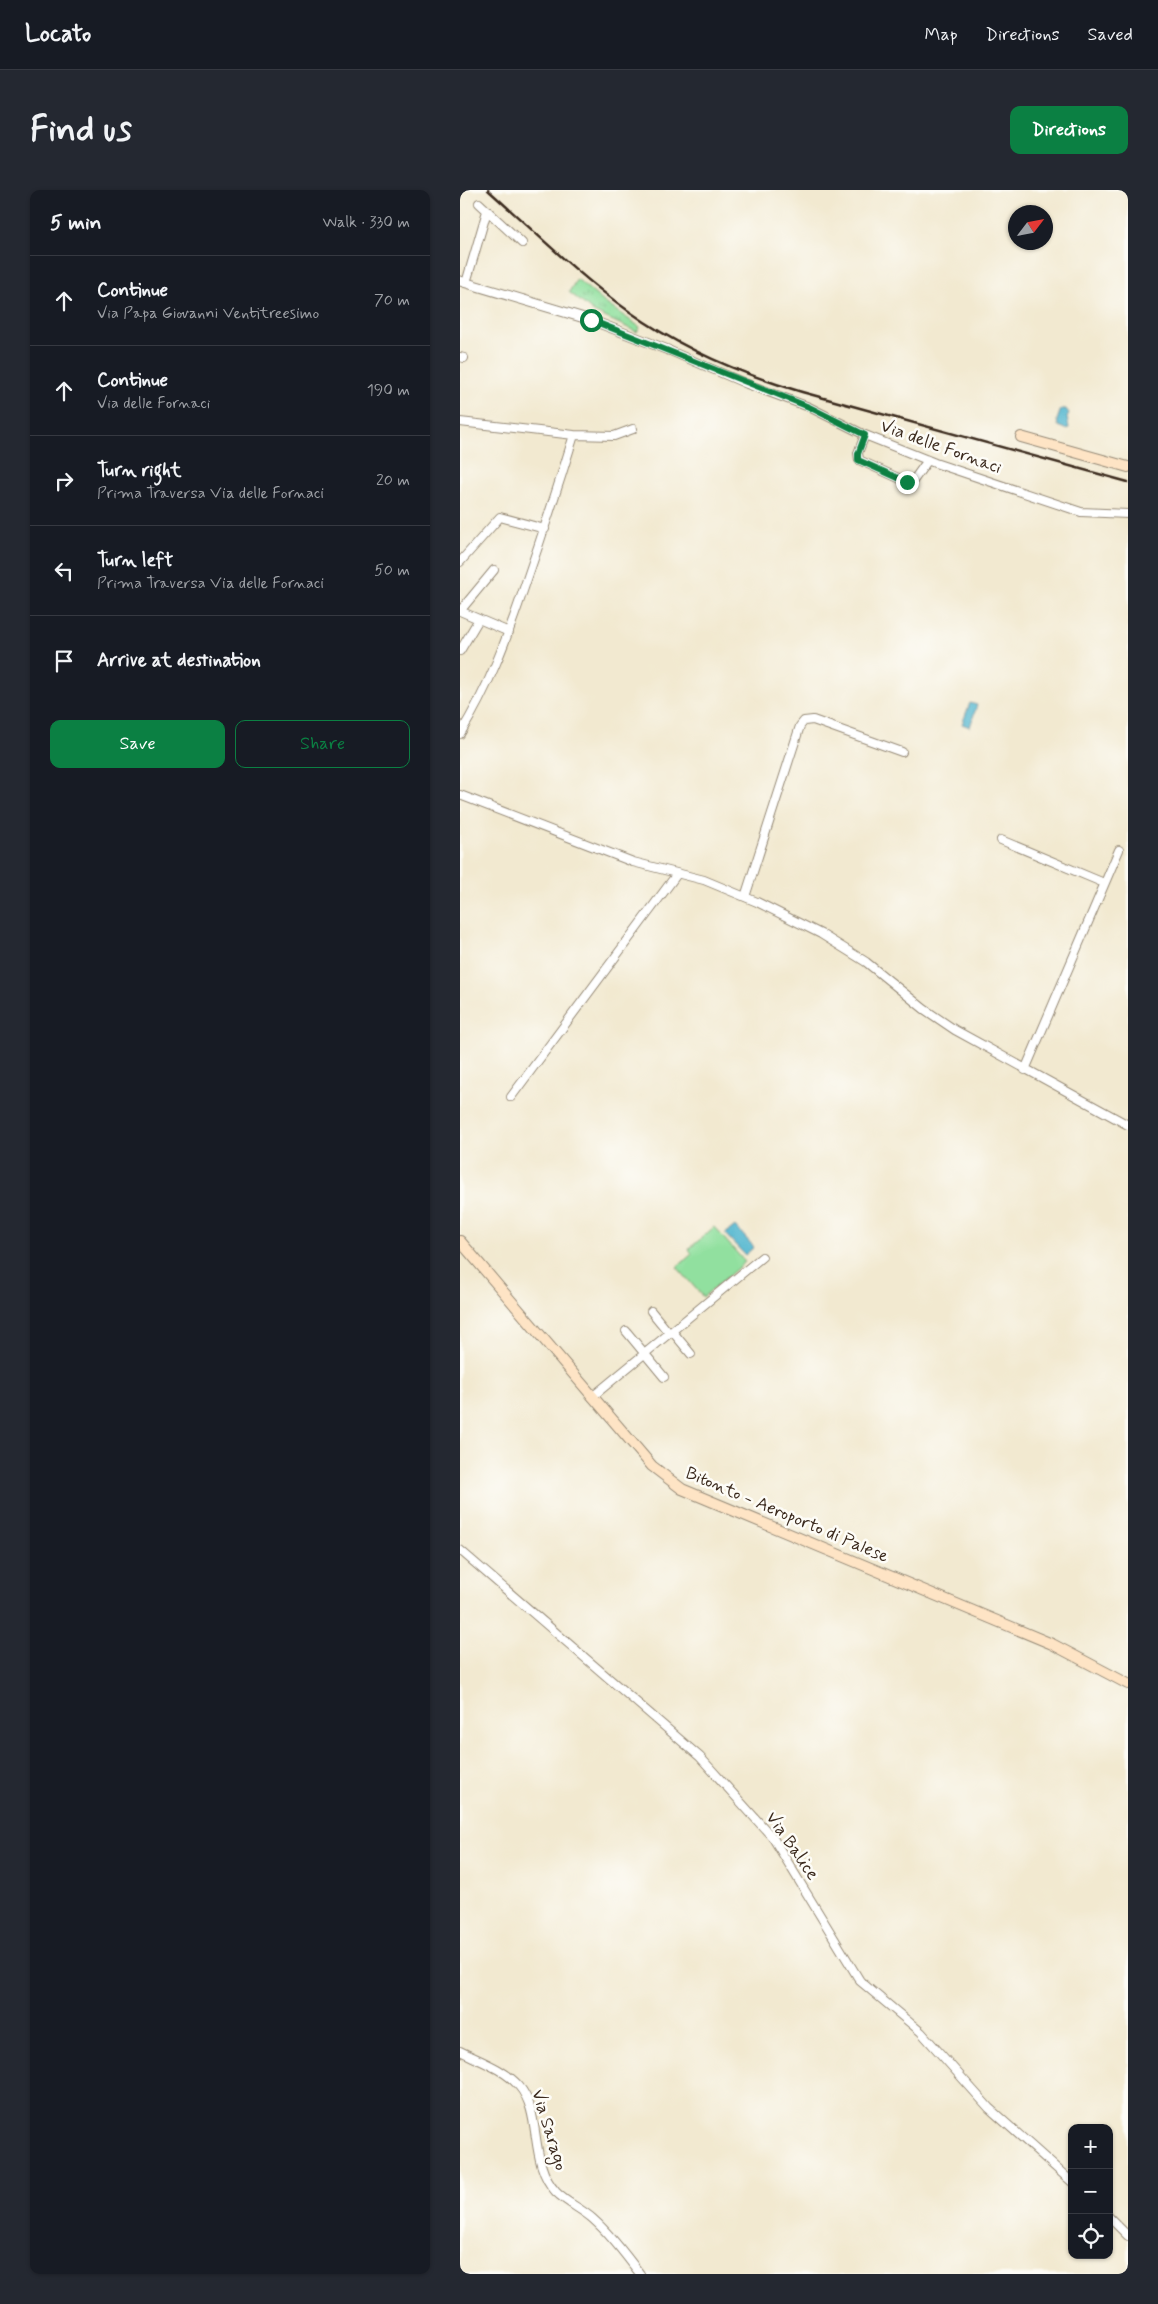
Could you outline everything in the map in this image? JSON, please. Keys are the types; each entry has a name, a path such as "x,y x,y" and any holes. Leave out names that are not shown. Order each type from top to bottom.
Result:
{"main road":[{"path":"1021,437 1128,467"},
{"name":"Bitonto - Aeroporto di Palese","path":"460,1241 652,1466 682,1489 1052,1644 1128,1684"}],"street":[{"path":"479,203 522,242"},
{"path":"487,211 463,282 591,320 668,350"},
{"name":"Via delle Fornaci","path":"668,350 747,384 809,407 865,435 928,460 1081,512 1128,514"},
{"path":"460,422 574,435 614,436 633,429"},
{"path":"460,734 480,702 509,632 545,529 574,435"},
{"path":"865,435 858,454 858,460 907,482 913,480 928,460"},
{"path":"460,562 500,516 545,529"},
{"path":"494,570 460,612 509,632"},
{"path":"460,651 479,619"},
{"path":"745,897 800,726 804,721 813,720 902,752"},
{"path":"460,795 634,862 704,880 745,897 820,934 866,962 955,1030 1128,1125"},
{"path":"1001,840 1104,883"},
{"path":"1025,1070 1119,850"},
{"path":"511,1097 678,874"},
{"path":"592,1397 762,1256"},
{"path":"651,1311 691,1354"},
{"path":"626,1331 664,1377"},
{"name":"Via Balice","path":"460,1550 700,1757 773,1838 860,1981 921,2032 989,2108 1068,2178"},
{"name":"Via Sarago","path":"460,2050 494,2068 519,2086 528,2100 536,2146 546,2177 556,2192 592,2219 609,2235 640,2274"},
{"path":"1113,2221 1128,2236"}],"green space":[{"path":"577,279 605,303 640,327 637,332 594,312 569,292"},
{"path":"714,1227 745,1262 703,1297 677,1267 692,1254 689,1249"}],"water":[{"path":"1061,409 1066,409 1069,413 1067,417 1069,428 1065,429 1058,426 1057,420"},
{"path":"970,703 977,705 970,727 962,724"},
{"path":"735,1226 754,1247 745,1255 725,1234"}],"railway":[{"path":"488,190 575,268 630,312 670,338 734,369 802,392 1128,482"}],"route":[{"path":"591,320 747,384 809,407 865,435 858,454 858,460 907,482"}]}
